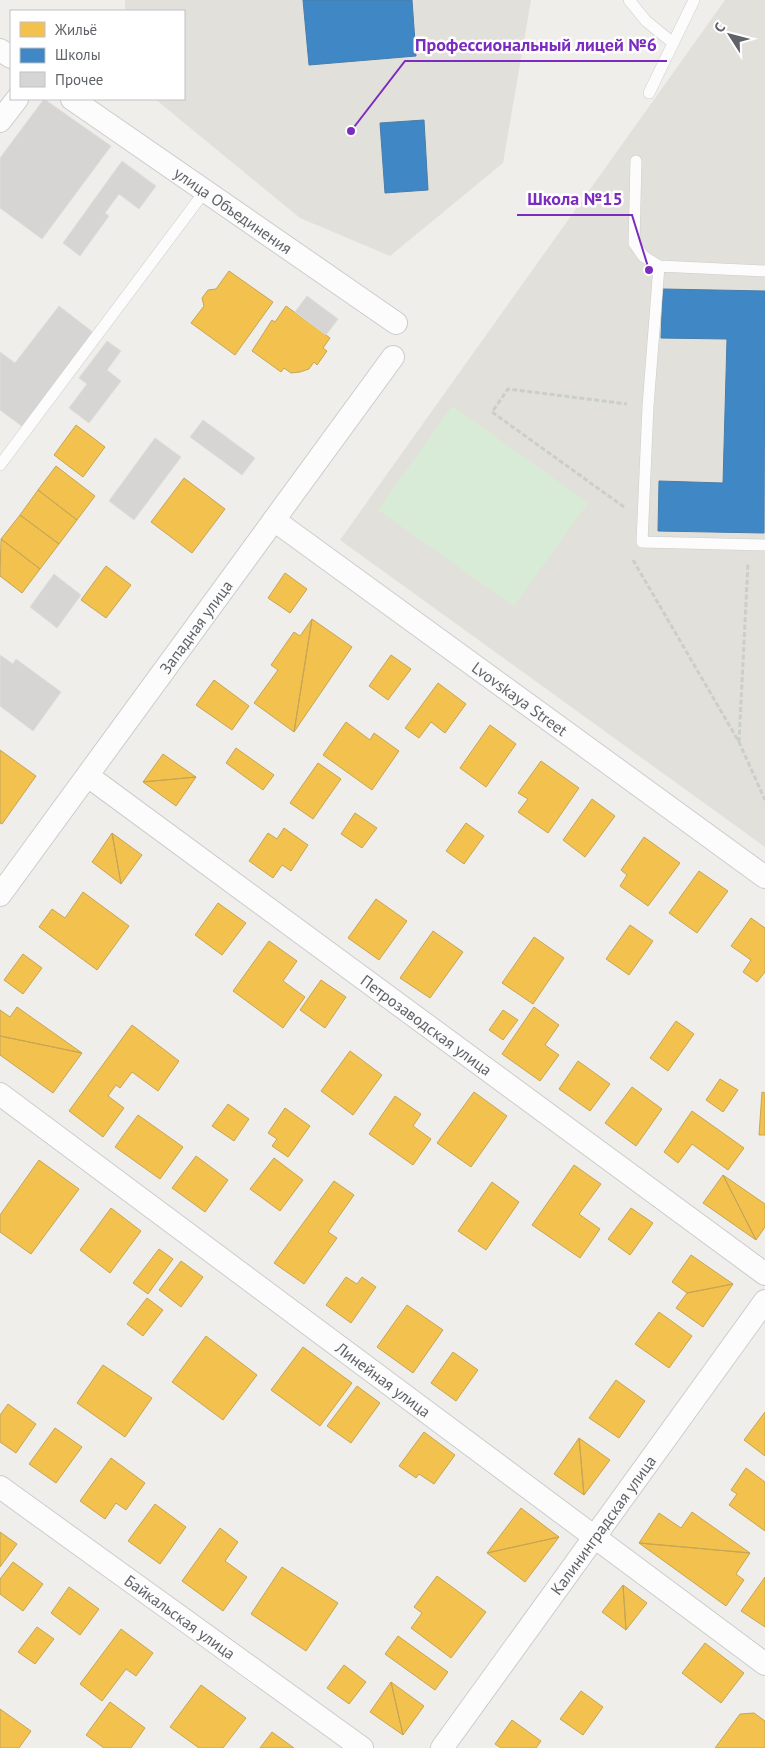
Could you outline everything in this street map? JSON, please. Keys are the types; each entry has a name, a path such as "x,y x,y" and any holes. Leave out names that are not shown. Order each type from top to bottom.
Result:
{"street":[{"path":"0,121 15,100"},
{"name":"улица Объединения","path":"73,100 396,323"},
{"name":"Западная улица","path":"0,895 393,357"},
{"name":"Lvovskaya Street","path":"274,520 765,877"},
{"name":"Петрозаводская улица","path":"88,776 765,1274"},
{"name":"Линейная улица","path":"0,1094 765,1664"},
{"name":"Калининградская улица","path":"442,1748 765,1301"},
{"name":"Байкальская улица","path":"0,1487 362,1748"}],"lane":[{"path":"629,0 646,21 673,43"},
{"path":"649,93 694,0"},
{"path":"636,161 634,243 643,256 659,266 765,270"},
{"path":"0,465 205,191"},
{"path":"659,266 648,406 642,542 765,545"}],"path":[{"path":"643,508 624,508 492,412 508,389 648,406"},
{"path":"624,508 624,516"},
{"path":"739,742 749,545"},
{"path":"632,557 739,742 765,800"}],"shaded area":[{"path":"125,0 531,0 503,163 390,256 300,218 156,100 185,100 185,10 125,10"},
{"path":"725,0 765,0 765,847 340,540"}],"green space":[{"path":"452,406 588,503 514,606 378,510"}],"building: Жильё":[{"path":"229,271 273,302 235,355 191,323 204,306 202,298 208,290 216,289"},
{"path":"286,306 330,338 323,348 327,351 317,365 314,362 309,369 300,372 291,373 284,368 281,372 252,351 272,320 275,322"},
{"path":"76,425 105,447 83,477 54,455"},
{"path":"56,466 95,496 77,520 38,490"},
{"path":"184,478 225,509 192,553 151,522"},
{"path":"38,490 77,520 59,544 20,515"},
{"path":"20,515 59,544 40,569 1,539"},
{"path":"1,539 40,569 22,593 0,576"},
{"path":"106,566 131,585 106,618 81,600"},
{"path":"285,573 307,589 290,613 268,598"},
{"path":"312,619 294,732 254,703 278,670 271,665 294,632 300,636"},
{"path":"312,619 352,647 294,732"},
{"path":"391,655 411,669 388,700 369,686"},
{"path":"214,680 249,706 232,730 196,705"},
{"path":"438,683 466,704 445,733 431,722 419,738 405,728"},
{"path":"346,722 370,740 374,733 399,751 372,790 323,755"},
{"path":"490,725 516,744 486,787 460,768"},
{"path":"236,748 274,775 263,790 226,763"},
{"path":"0,750 36,776 2,824 0,823"},
{"path":"163,754 196,777 143,782"},
{"path":"541,761 579,788 548,833 518,812 528,799 518,793"},
{"path":"318,763 341,779 313,819 290,803"},
{"path":"196,777 176,806 143,782"},
{"path":"592,799 615,816 585,857 563,840"},
{"path":"355,813 377,828 362,848 341,834"},
{"path":"466,823 484,836 464,864 446,851"},
{"path":"284,828 308,845 291,871 282,865 273,878 249,861 268,833 277,839"},
{"path":"112,833 121,884 92,862"},
{"path":"112,833 142,855 121,884"},
{"path":"644,837 680,863 648,906 620,886 627,875 621,870"},
{"path":"699,871 728,891 697,933 669,913"},
{"path":"83,892 129,926 97,970 39,927 52,909 65,918"},
{"path":"376,899 407,921 379,960 348,938"},
{"path":"218,903 246,923 222,955 195,935"},
{"path":"751,918 765,928 765,972 757,982 743,972 751,960 731,946"},
{"path":"630,925 653,941 629,975 606,959"},
{"path":"433,931 463,952 430,998 400,978"},
{"path":"534,937 564,958 533,1004 502,983"},
{"path":"269,941 297,961 283,981 305,997 283,1028 233,991"},
{"path":"23,954 42,968 23,994 4,980"},
{"path":"321,980 346,997 325,1028 300,1010"},
{"path":"17,1007 82,1053 0,1036 0,1010 10,1017"},
{"path":"534,1007 559,1025 545,1045 559,1055 540,1081 502,1054"},
{"path":"503,1010 518,1020 503,1040 489,1030"},
{"path":"676,1021 694,1034 668,1071 650,1058"},
{"path":"132,1025 179,1061 158,1091 132,1072 120,1088 116,1085 108,1096 124,1108 103,1137 69,1111"},
{"path":"0,1036 82,1053 53,1093 0,1055"},
{"path":"350,1051 382,1075 353,1115 321,1091"},
{"path":"578,1061 610,1084 590,1111 559,1089"},
{"path":"720,1079 738,1090 723,1112 706,1100"},
{"path":"632,1087 662,1109 636,1146 605,1123"},
{"path":"474,1092 507,1116 471,1167 437,1143"},
{"path":"762,1092 765,1093 765,1135 759,1135"},
{"path":"395,1096 421,1114 413,1126 431,1139 413,1165 369,1134"},
{"path":"228,1104 249,1119 234,1141 212,1126"},
{"path":"285,1108 310,1126 288,1157 272,1146 277,1139 268,1133"},
{"path":"692,1111 744,1148 728,1170 692,1144 678,1163 664,1152"},
{"path":"138,1115 183,1147 160,1179 115,1147"},
{"path":"196,1156 228,1180 205,1212 172,1188"},
{"path":"274,1158 303,1180 280,1211 250,1189"},
{"path":"39,1160 79,1189 31,1254 0,1232 0,1215"},
{"path":"574,1165 601,1184 579,1214 600,1229 580,1258 532,1225"},
{"path":"723,1175 765,1204 765,1227 756,1240"},
{"path":"723,1175 756,1240 703,1203"},
{"path":"334,1181 354,1195 328,1232 337,1238 304,1284 274,1263"},
{"path":"492,1182 519,1202 486,1250 458,1231"},
{"path":"111,1208 141,1231 110,1273 80,1250"},
{"path":"631,1208 653,1223 630,1255 608,1239"},
{"path":"159,1249 173,1259 148,1294 133,1283"},
{"path":"691,1255 733,1284 687,1293 672,1282"},
{"path":"181,1261 203,1277 181,1307 159,1290"},
{"path":"346,1277 357,1284 362,1277 376,1287 351,1323 326,1305"},
{"path":"733,1284 703,1327 676,1308 687,1293"},
{"path":"147,1298 163,1310 143,1336 127,1324"},
{"path":"407,1305 443,1330 413,1373 377,1347"},
{"path":"659,1312 692,1336 669,1368 635,1344"},
{"path":"206,1336 257,1375 223,1420 172,1382"},
{"path":"303,1347 352,1383 320,1426 271,1390"},
{"path":"453,1352 478,1370 456,1401 431,1383"},
{"path":"103,1365 152,1398 125,1437 77,1403"},
{"path":"616,1380 645,1401 619,1438 589,1418"},
{"path":"357,1386 380,1403 351,1443 327,1426"},
{"path":"8,1404 36,1424 16,1453 0,1442 0,1415"},
{"path":"765,1412 765,1456 744,1440"},
{"path":"55,1428 82,1447 56,1483 29,1464"},
{"path":"424,1432 455,1455 434,1484 419,1474 416,1478 399,1466"},
{"path":"579,1438 610,1460 584,1495"},
{"path":"579,1438 584,1495 554,1474"},
{"path":"111,1458 145,1483 126,1510 116,1503 105,1519 80,1501"},
{"path":"746,1468 765,1482 765,1531 729,1505 737,1494 731,1490"},
{"path":"155,1504 186,1527 160,1564 128,1541"},
{"path":"521,1508 559,1537 487,1553"},
{"path":"692,1512 750,1553 639,1543 659,1513 681,1528"},
{"path":"220,1528 238,1542 225,1561 247,1577 223,1611 182,1581"},
{"path":"0,1532 17,1544 0,1567"},
{"path":"559,1537 525,1582 487,1553"},
{"path":"639,1543 750,1553 736,1574 744,1580 726,1606"},
{"path":"13,1562 43,1584 23,1611 0,1594 0,1579"},
{"path":"282,1567 338,1603 306,1651 251,1614"},
{"path":"437,1576 486,1612 451,1658 411,1628 422,1613 414,1607"},
{"path":"765,1577 765,1627 741,1611"},
{"path":"623,1585 647,1603 626,1630"},
{"path":"623,1585 626,1630 602,1612"},
{"path":"69,1587 99,1609 80,1635 51,1613"},
{"path":"37,1627 54,1639 35,1664 18,1652"},
{"path":"121,1629 153,1653 136,1676 126,1669 102,1701 80,1684"},
{"path":"398,1636 448,1672 435,1690 385,1654"},
{"path":"705,1643 744,1673 721,1703 682,1673"},
{"path":"344,1665 366,1682 349,1704 327,1688"},
{"path":"391,1682 403,1735 370,1712"},
{"path":"391,1682 424,1706 403,1735"},
{"path":"201,1685 246,1718 223,1748 199,1748 170,1727"},
{"path":"581,1691 603,1707 583,1735 560,1719"},
{"path":"110,1702 145,1728 131,1748 104,1748 86,1735"},
{"path":"0,1709 31,1731 19,1748 0,1748"},
{"path":"754,1713 765,1721 765,1748 715,1748 740,1714"},
{"path":"512,1720 541,1741 536,1748 501,1748 495,1744"},
{"path":"272,1732 294,1748 260,1748"}],"building: Школы":[{"path":"303,0 412,0 416,56 309,65"},
{"path":"424,120 428,190 385,193 380,123"},
{"path":"663,289 765,291 764,533 658,531 659,481 723,483 727,339 661,338"}],"building: Прочее":[{"path":"43,100 111,146 42,239 0,208 0,158"},
{"path":"122,161 156,186 139,209 119,194 105,213 109,216 80,256 63,243"},
{"path":"307,296 338,319 326,335 295,312"},
{"path":"59,306 94,333 23,427 0,410 0,352 15,363"},
{"path":"107,341 121,351 107,370 121,381 89,423 69,408 87,384 79,378"},
{"path":"203,420 255,458 242,475 190,437"},
{"path":"155,438 181,457 134,520 109,501"},
{"path":"54,574 81,595 57,628 30,607"},
{"path":"0,655 13,664 16,659 61,692 33,731 0,706"}],"place":[{"name":"Профессиональный лицей №6","path":"351,131"},
{"name":"Школа №15","path":"649,270"}]}
